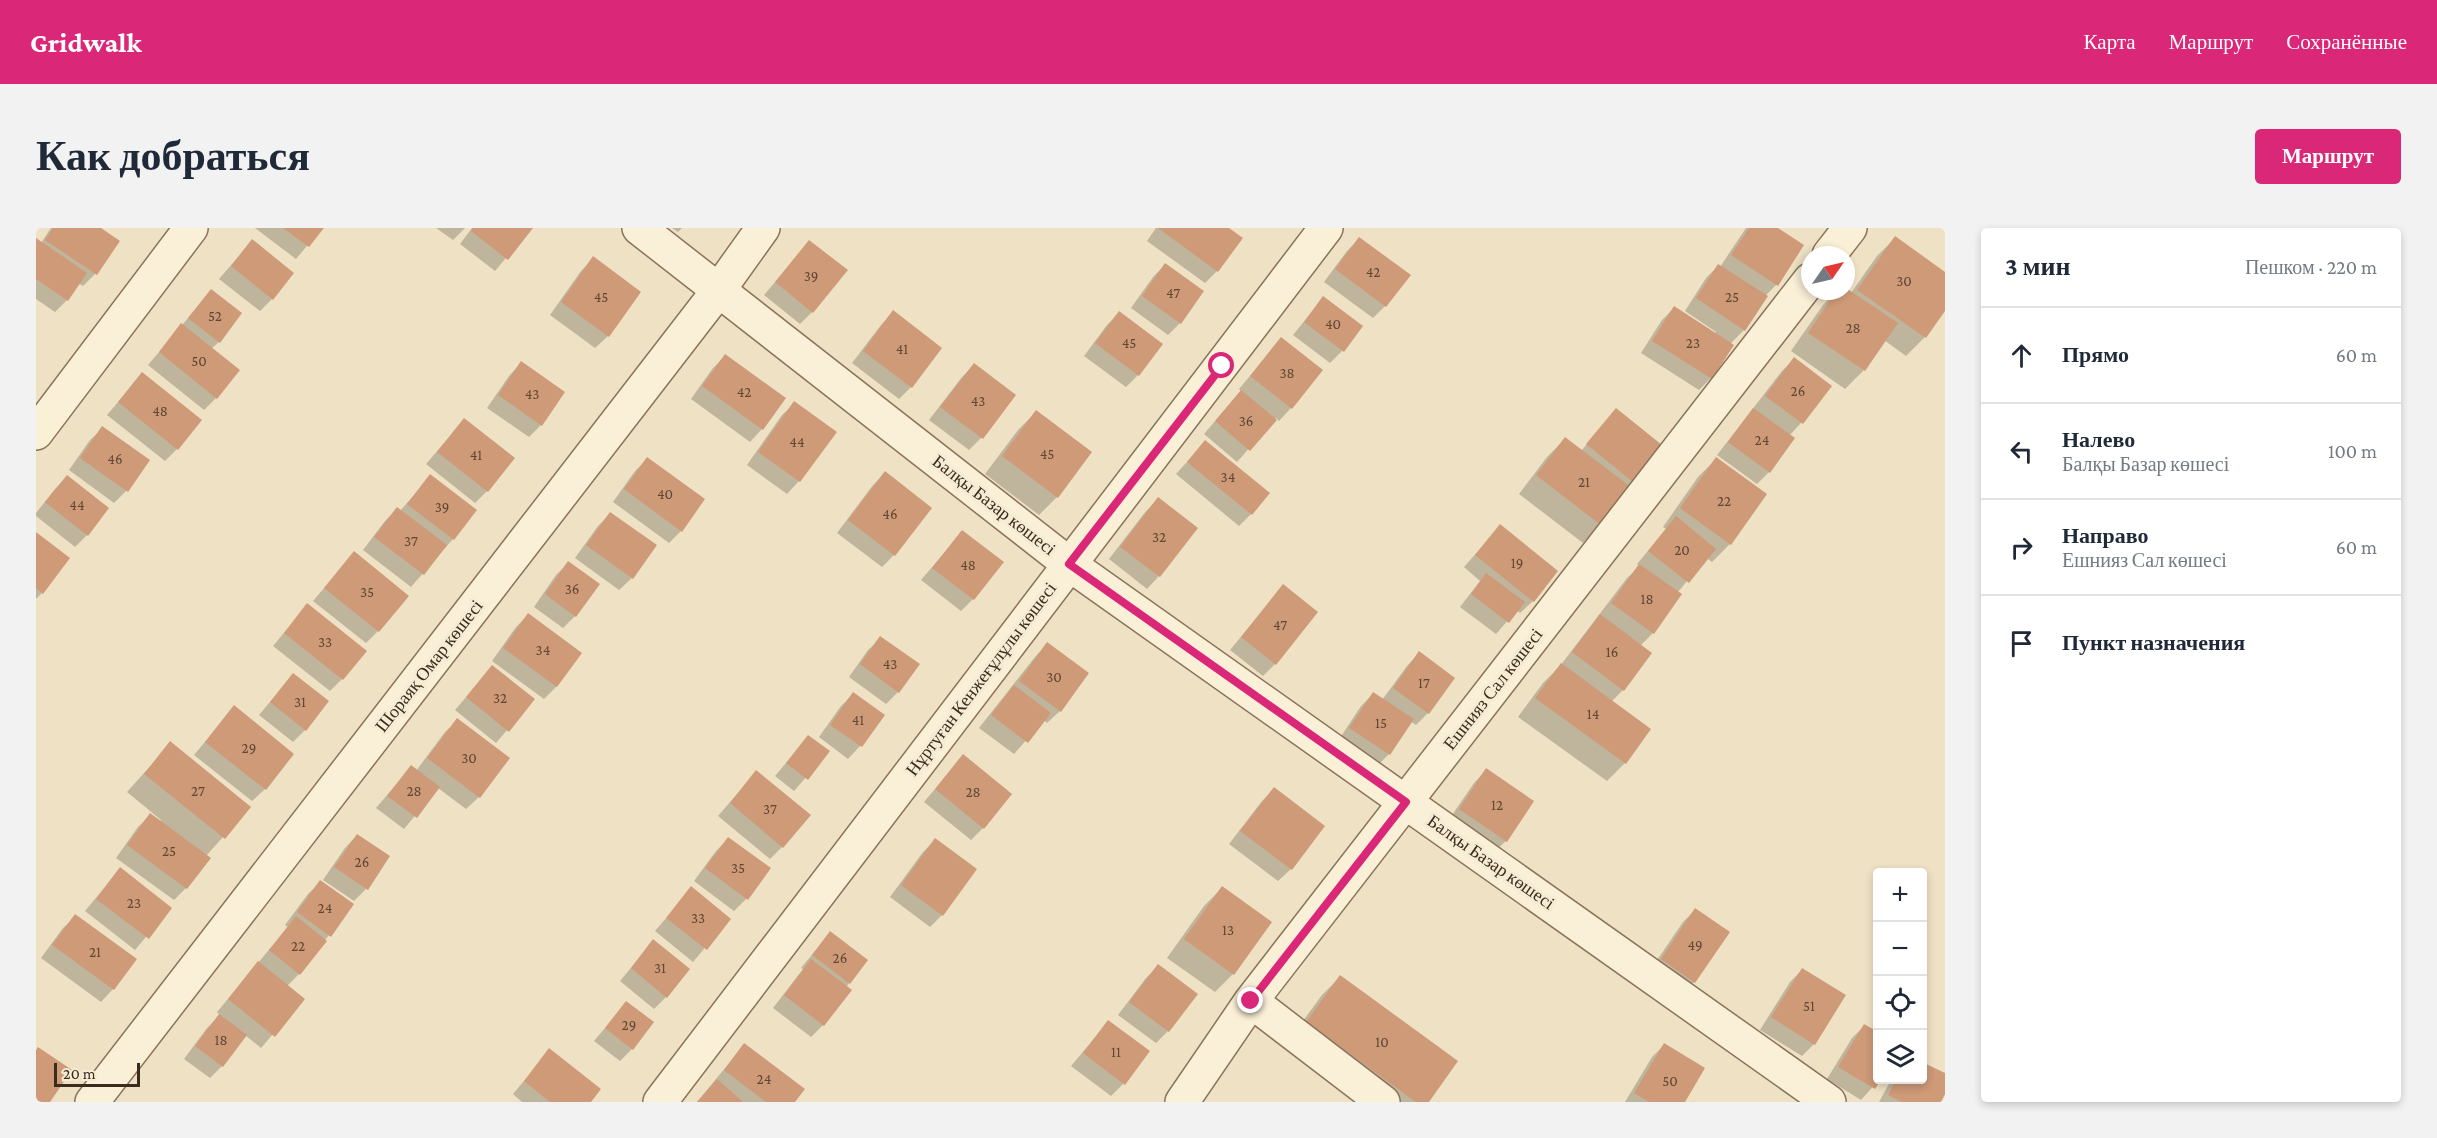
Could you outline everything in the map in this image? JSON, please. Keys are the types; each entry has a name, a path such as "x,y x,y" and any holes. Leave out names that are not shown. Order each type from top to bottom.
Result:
{"street":[{"path":"36,433 191,228"},
{"name":"Балқы Базар көшесі","path":"639,228 1069,564 1829,1102"},
{"name":"Шораяқ Омар көшесі","path":"92,1102 718,291 763,228"},
{"name":"Нұртуған Кенжеғұлұлы көшесі","path":"660,1102 1326,228"},
{"path":"1836,246 1850,228"},
{"name":"Ешнияз Сал көшесі","path":"1182,1102 1251,1001 1801,292"},
{"path":"1251,1001 1383,1102"}],"building":[{"path":"53,228 101,228 120,241 97,275 45,240"},
{"path":"283,228 324,228 309,247"},
{"path":"473,228 533,228 508,260 471,231"},
{"path":"1158,228 1229,228 1243,238 1218,272"},
{"path":"1749,228 1778,228 1804,245 1801,246 1801,250 1778,286 1731,255"},
{"path":"1895,236 1945,272 1945,311 1926,338 1857,290"},
{"path":"1359,237 1411,275 1386,307 1335,269"},
{"path":"36,238 87,273 68,301 36,279"},
{"path":"252,239 294,273 273,300 231,266"},
{"path":"809,240 848,270 813,313 775,282"},
{"path":"593,256 641,292 609,337 561,302"},
{"path":"1165,263 1204,291 1181,324 1142,296"},
{"path":"1718,264 1768,296 1745,331 1696,298"},
{"path":"211,289 242,313 220,343 188,318"},
{"path":"1855,294 1898,323 1865,371 1808,333 1830,300 1855,300"},
{"path":"1323,296 1363,326 1344,352 1304,322"},
{"path":"1674,306 1734,345 1712,379 1652,341"},
{"path":"893,310 942,348 912,388 863,351"},
{"path":"1119,311 1163,344 1139,376 1095,343"},
{"path":"181,323 240,370 217,399 159,352"},
{"path":"1281,337 1323,370 1292,409 1250,376"},
{"path":"725,354 786,398 763,430 702,386"},
{"path":"1794,357 1832,386 1803,424 1765,396"},
{"path":"521,361 565,392 542,426 498,395"},
{"path":"974,363 1016,395 983,439 940,407"},
{"path":"142,372 202,420 178,450 118,402"},
{"path":"1241,390 1277,420 1250,451 1215,421"},
{"path":"794,401 837,432 800,482 758,452"},
{"path":"1616,408 1662,445 1633,482 1586,444"},
{"path":"1753,408 1795,438 1770,473 1728,442"},
{"path":"1036,410 1092,452 1058,498 1002,456"},
{"path":"464,418 515,458 488,492 437,452"},
{"path":"102,426 150,460 128,492 80,458"},
{"path":"1565,437 1632,488 1602,526 1536,475"},
{"path":"1205,440 1270,493 1252,515 1187,462"},
{"path":"647,457 705,499 682,532 624,489"},
{"path":"1716,457 1767,494 1731,545 1680,508"},
{"path":"885,471 932,508 895,556 848,520"},
{"path":"430,474 477,510 454,540 407,504"},
{"path":"67,475 109,508 88,536 45,502"},
{"path":"1158,497 1198,528 1160,577 1120,547"},
{"path":"397,507 447,545 424,575 374,537"},
{"path":"610,512 657,545 633,579 586,545"},
{"path":"1676,516 1716,549 1689,583 1648,551"},
{"path":"1500,524 1558,571 1534,602 1475,555"},
{"path":"962,530 1004,562 974,600 932,568"},
{"path":"36,532 70,558 43,594 36,588"},
{"path":"354,551 409,596 379,632 324,588"},
{"path":"568,561 600,584 576,617 545,594"},
{"path":"1639,564 1682,594 1654,634 1611,603"},
{"path":"1486,573 1525,602 1509,623 1471,594"},
{"path":"1283,584 1318,612 1276,665 1241,637"},
{"path":"307,603 367,651 343,680 284,633"},
{"path":"528,613 582,653 557,687 503,648"},
{"path":"1600,614 1652,653 1624,691 1572,652"},
{"path":"880,636 920,664 899,693 860,664"},
{"path":"1047,642 1089,673 1061,712 1019,681"},
{"path":"1419,651 1455,678 1429,714 1393,688"},
{"path":"1561,663 1651,729 1626,764 1535,698"},
{"path":"492,665 535,699 509,732 466,697"},
{"path":"293,673 329,701 306,731 270,702"},
{"path":"1014,685 1051,713 1028,743 991,715"},
{"path":"853,692 885,715 862,747 830,725"},
{"path":"1373,692 1414,719 1390,755 1349,728"},
{"path":"234,705 294,754 266,790 205,742"},
{"path":"457,718 510,758 480,798 427,758"},
{"path":"808,735 830,751 808,780 786,763"},
{"path":"170,741 251,807 225,839 144,774"},
{"path":"963,754 1012,794 984,829 935,789"},
{"path":"411,765 440,787 417,818 387,796"},
{"path":"1486,768 1534,801 1507,842 1459,809"},
{"path":"756,770 811,815 783,848 730,803"},
{"path":"1274,787 1325,826 1292,870 1240,831"},
{"path":"150,813 211,858 187,889 127,845"},
{"path":"357,834 390,856 368,890 334,867"},
{"path":"728,837 771,868 748,900 705,868"},
{"path":"935,838 977,869 943,916 901,885"},
{"path":"120,867 172,908 149,939 96,899"},
{"path":"320,880 354,904 331,937 297,912"},
{"path":"691,886 731,919 707,950 666,918"},
{"path":"1222,886 1272,922 1234,975 1184,939"},
{"path":"1695,908 1730,932 1695,983 1661,959"},
{"path":"75,914 137,959 114,990 52,945"},
{"path":"296,916 327,941 300,975 269,950"},
{"path":"830,931 868,960 850,984 812,955"},
{"path":"653,939 690,969 667,998 631,968"},
{"path":"811,959 852,990 824,1026 784,995"},
{"path":"258,961 305,999 275,1037 228,999"},
{"path":"1158,964 1198,994 1169,1032 1129,1002"},
{"path":"1802,968 1846,995 1815,1045 1771,1017"},
{"path":"1340,975 1458,1061 1429,1102 1416,1102 1306,1022"},
{"path":"626,1001 654,1022 633,1050 605,1028"},
{"path":"219,1014 247,1035 223,1067 195,1046"},
{"path":"1108,1020 1150,1051 1125,1085 1083,1053"},
{"path":"1864,1024 1873,1029 1873,1084 1878,1084 1875,1089 1838,1067"},
{"path":"744,1043 805,1089 795,1102 766,1102 724,1070"},
{"path":"1664,1043 1705,1068 1685,1102 1649,1102 1634,1093"},
{"path":"38,1047 72,1070 50,1102 36,1102 36,1050"},
{"path":"549,1048 601,1089 591,1102 550,1102 524,1081"},
{"path":"1927,1064 1945,1073 1945,1094 1941,1102 1902,1102 1888,1095 1894,1084 1927,1084"},
{"path":"717,1079 743,1102 697,1102"}],"route":[{"path":"1222,366 1069,564 1406,802 1251,1001"}]}
